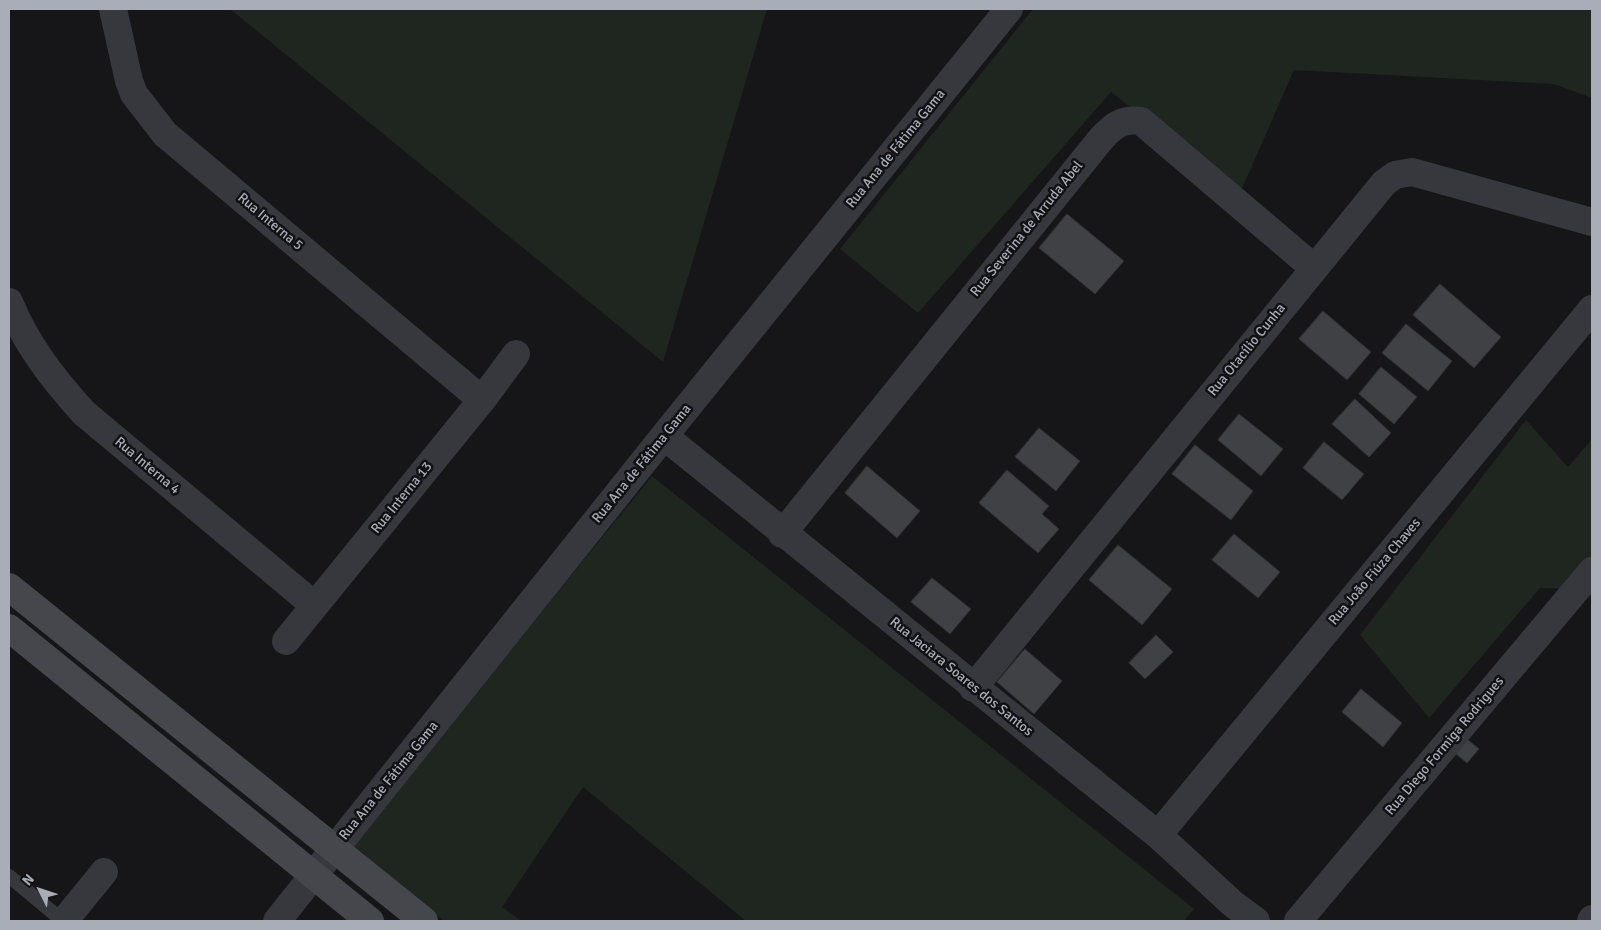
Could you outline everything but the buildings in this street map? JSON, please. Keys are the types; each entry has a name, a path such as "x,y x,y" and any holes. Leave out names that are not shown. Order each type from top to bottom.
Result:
{"main road":[{"path":"9,587 424,921"},
{"path":"9,628 370,921"}],"street":[{"name":"Rua Interna 5","path":"113,9 129,81 134,94 165,134 482,400"},
{"name":"Rua Ana de Fátima Gama","path":"277,921 664,436 1009,9"},
{"name":"Rua Severina de Arruda Abel","path":"782,534 1101,138 1120,122 1130,119 1141,121 1314,268"},
{"name":"Rua Otacílio Cunha","path":"973,688 1384,183 1395,175 1412,172 1592,222"},
{"name":"Rua Interna 4","path":"9,302 31,346 59,385 84,413 314,605"},
{"name":"Rua João Fiúza Chaves","path":"1158,835 1592,309"},
{"name":"Rua Interna 13","path":"286,640 482,400 516,354"},
{"name":"Rua Jaciara Soares dos Santos","path":"664,436 782,534 1158,835 1226,912 1256,921"},
{"name":"Rua Diego Formiga Rodrigues","path":"1298,921 1592,571"},
{"path":"63,921 104,872"}],"lane":[{"path":"9,876 63,921"}],"shaded area":[{"path":"230,9 767,9 663,362"},
{"path":"1033,9 1592,9 1592,98 1554,84 1294,70 1240,193 1111,92 918,313 840,249"},
{"path":"1526,420 1568,467 1592,439 1592,589 1540,588 1429,718 1360,635"},
{"path":"652,476 1194,909 1184,921 746,921 583,787 502,907 521,921 444,921 352,845"}]}
